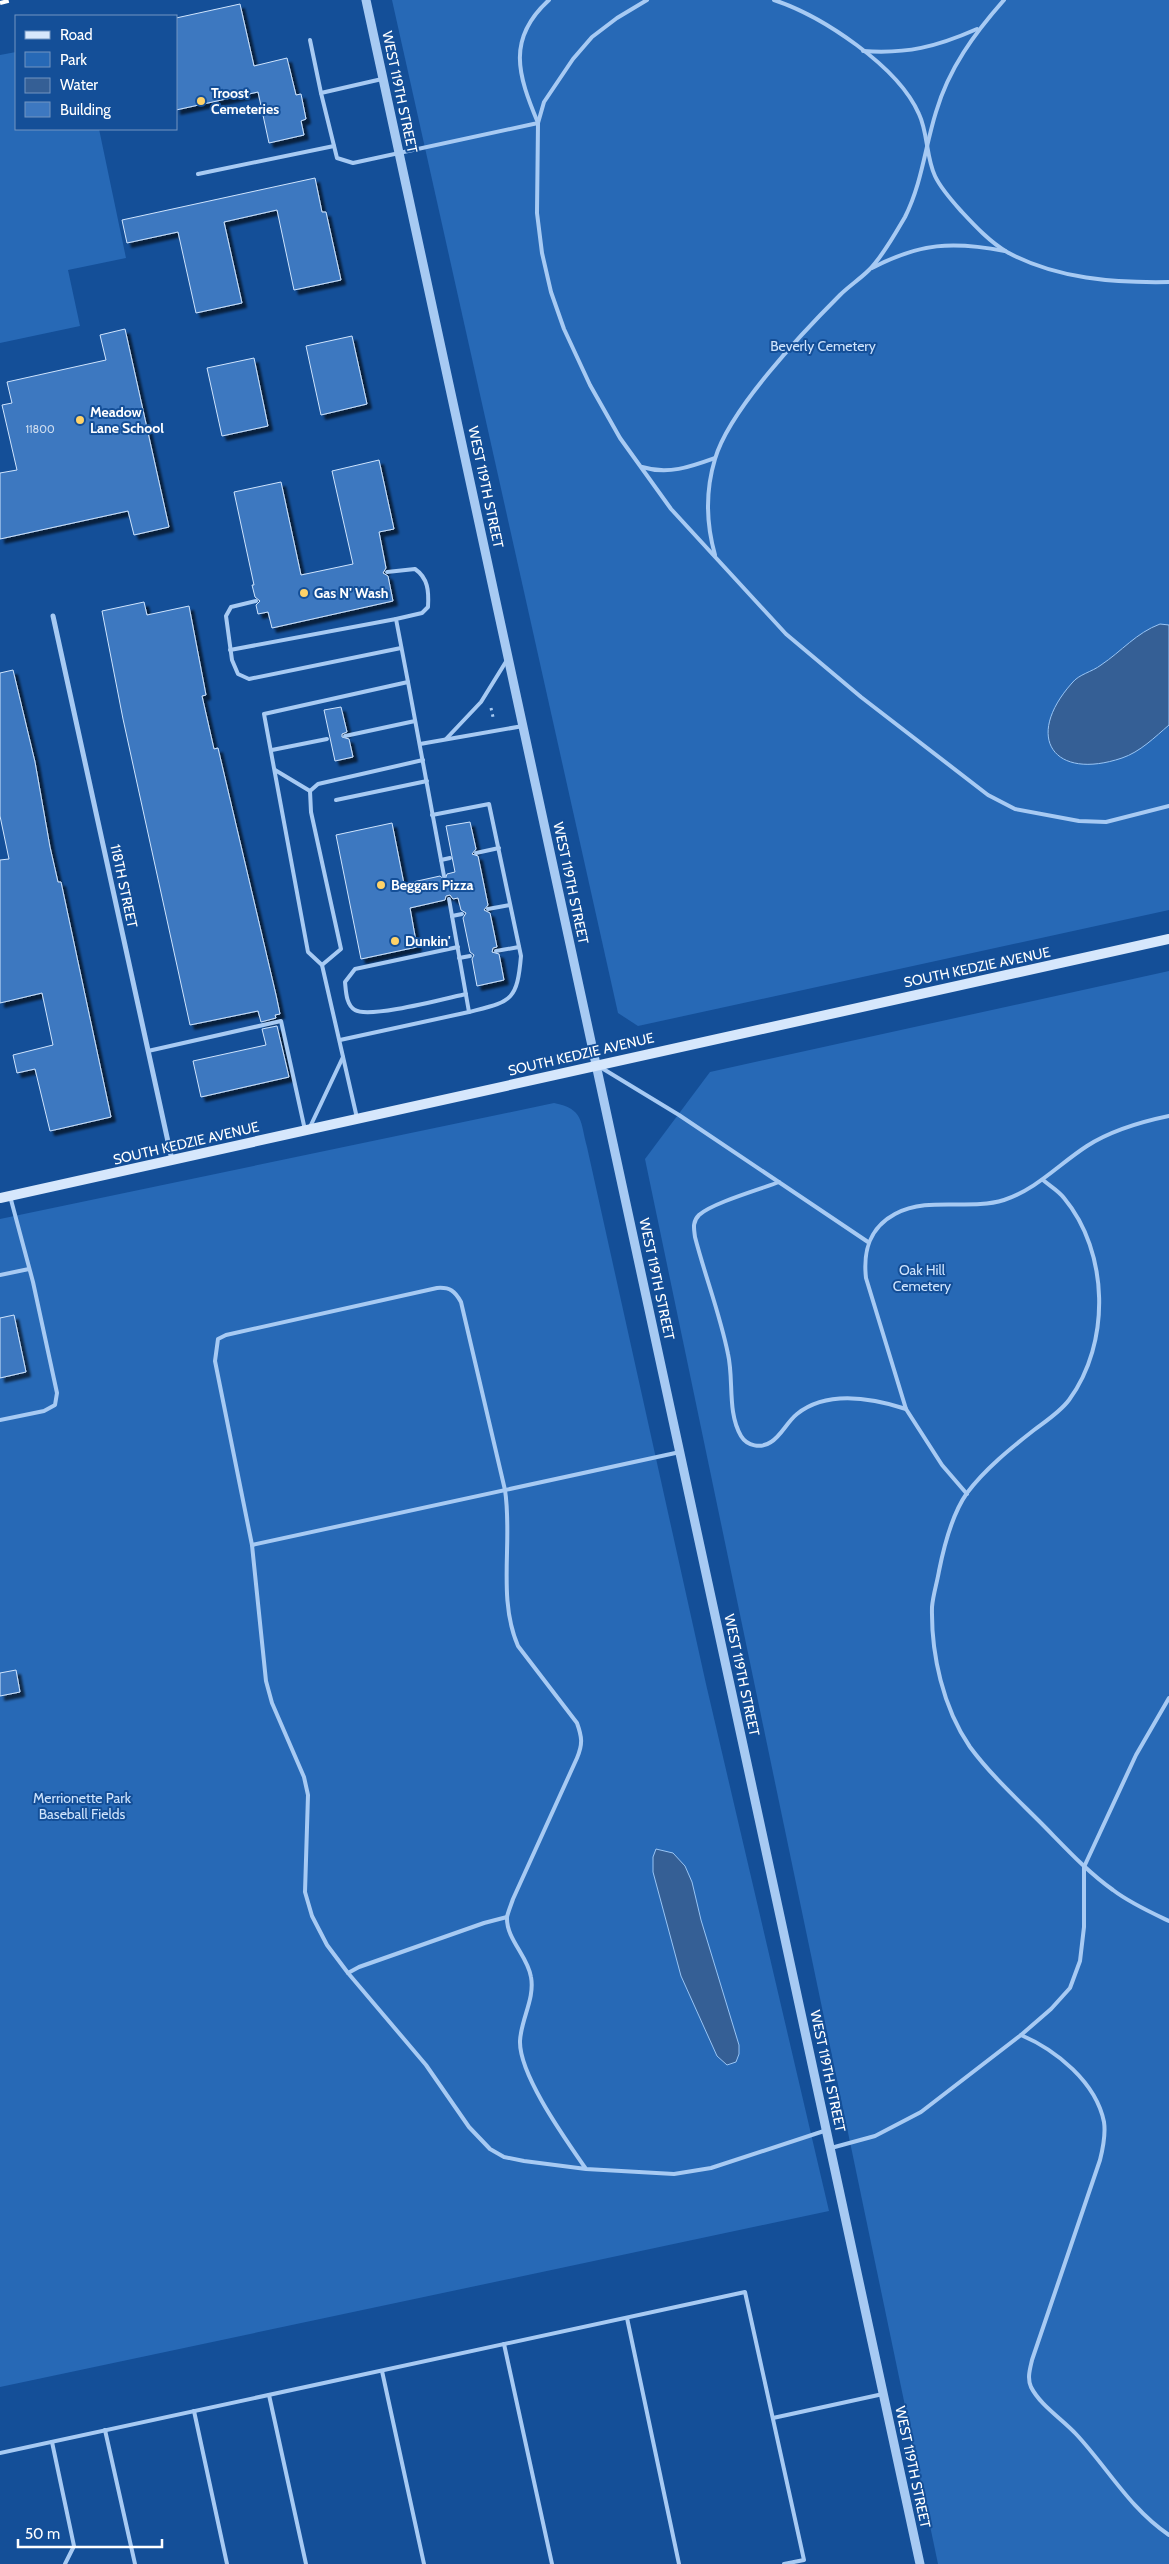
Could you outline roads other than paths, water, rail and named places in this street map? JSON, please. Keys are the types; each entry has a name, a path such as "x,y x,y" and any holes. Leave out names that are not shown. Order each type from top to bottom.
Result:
{"main road":[{"name":"SOUTH KEDZIE AVENUE","path":"5,1197 1169,939"}],"street":[{"name":"WEST 119TH STREET","path":"366,0 920,2564"},
{"name":"118TH STREET","path":"53,616 172,1160"}],"lane":[{"path":"538,123 524,88 519,63 520,46 526,28 535,12 549,0"},
{"path":"647,0 616,18 592,37 573,58 544,102 538,123 536,213 542,253 551,292 564,329 590,385 620,438 671,508 786,634 861,697 988,795 1015,809 1079,821 1106,822 1169,806"},
{"path":"774,0 791,6 824,23 887,70 920,114 935,176 954,203 978,229 1007,252"},
{"path":"870,269 905,216 918,185 936,112 951,71 978,29 1004,0"},
{"path":"863,51 889,53 914,51 944,43 978,29"},
{"path":"310,40 337,158 353,163 538,123"},
{"path":"322,93 383,78"},
{"path":"198,174 334,146"},
{"path":"716,557 708,530 707,505 715,458 734,420 766,377 842,293 870,269 898,254 926,246 975,245 1007,252 1037,264 1082,277 1126,283 1169,282"},
{"path":"641,467 655,471 672,471 715,458"},
{"path":"230,650 422,614 428,607 427,583 422,574 415,568 387,572"},
{"path":"256,601 231,607 226,616 230,650 238,674 249,679 401,648"},
{"path":"396,620 444,876"},
{"path":"446,739 481,702 509,658"},
{"path":"357,1118 322,965 308,952 264,714 408,682"},
{"path":"345,736 415,721"},
{"path":"420,744 523,726"},
{"path":"272,750 327,739"},
{"path":"310,791 318,784 422,760"},
{"path":"275,770 310,791"},
{"path":"336,800 427,781"},
{"path":"310,791 311,812 341,948 322,965"},
{"path":"340,1040 504,1003 514,994 519,979 519,947 489,804 432,815"},
{"path":"476,853 499,848"},
{"path":"441,860 450,858"},
{"path":"448,899 469,1012"},
{"path":"488,909 510,905"},
{"path":"452,916 462,914"},
{"path":"458,947 355,970 345,982 346,992 348,1001 354,1010 364,1013 380,1012 466,994"},
{"path":"496,951 519,947"},
{"path":"459,958 470,956"},
{"path":"148,1051 281,1021 307,1130"},
{"path":"307,1130 343,1057"},
{"path":"596,1065 679,1115 868,1242"},
{"path":"967,1494 937,1458 906,1409 866,1278 864,1261 868,1242 878,1227 895,1214 915,1207 944,1203 990,1203 1005,1200 1043,1180 1086,1147 1113,1132 1169,1116"},
{"path":"1043,1180 1063,1196 1080,1219 1090,1243 1099,1299 1097,1327 1091,1354 1081,1379 1068,1401 1008,1452 967,1494 954,1518 941,1560 932,1606 935,1650 943,1686 955,1720 969,1746 988,1769 1084,1867 1114,1891 1169,1922"},
{"path":"779,1182 716,1206 699,1215 693,1224 694,1237 729,1356 733,1410 742,1437 749,1444 754,1445 771,1442 795,1415 808,1406 833,1400 883,1402 906,1409"},
{"path":"0,1420 44,1411 55,1405 57,1393 29,1269 5,1197"},
{"path":"0,1275 29,1269"},
{"path":"586,2169 531,2082 520,2055 521,2028 532,1989 531,1977 524,1954 510,1932 507,1918 513,1899 580,1752 582,1736 577,1723 518,1646 512,1633 508,1598 509,1513 461,1302 455,1292 448,1288 437,1288 226,1335 218,1340 215,1361 252,1545 266,1681 272,1703 304,1777 308,1795 305,1892 312,1916 327,1944 348,1973 426,2064 469,2127 490,2149 504,2157 586,2169 674,2174 691,2173 827,2130"},
{"path":"252,1545 680,1452"},
{"path":"831,2148 874,2136 899,2125 921,2112 1021,2035 1051,2009 1070,1988 1080,1961 1084,1927 1084,1867 1136,1754 1169,1698"},
{"path":"348,1973 359,1967 484,1923 507,1918"},
{"path":"1021,2035 1044,2044 1064,2059 1099,2107 1104,2123 1104,2141 1100,2160 1032,2360 1028,2375 1031,2386 1040,2398 1076,2434 1131,2500 1169,2535"},
{"path":"0,2453 745,2292 804,2560 784,2564"},
{"path":"627,2318 679,2564"},
{"path":"504,2344 552,2564"},
{"path":"382,2371 424,2564"},
{"path":"773,2418 884,2393"},
{"path":"269,2395 306,2564"},
{"path":"194,2411 227,2564"},
{"path":"105,2430 135,2564"},
{"path":"52,2442 74,2546 65,2564"}],"water":[{"path":"1160,624 1169,625 1169,725 1141,748 1122,758 1098,764 1079,764 1063,759 1053,750 1048,737 1050,721 1057,703 1075,680 1109,660 1136,637"},
{"path":"656,1849 673,1853 685,1866 692,1882 701,1920 739,2045 739,2054 736,2062 727,2065 717,2056 681,1976 653,1872 653,1857"}],"railway":[{"path":"0,3 12,0"}],"place":[{"name":"Troost Cemeteries","path":"201,101"},
{"name":"Meadow Lane School","path":"80,420"},
{"name":"Gas N' Wash","path":"304,593"},
{"name":"Beggars Pizza","path":"381,885"},
{"name":"Dunkin'","path":"395,941"}],"park label":[{"name":"Beverly Cemetery","path":"823,346"},
{"name":"Oak Hill Cemetery","path":"922,1278"},
{"name":"Merrionette Park Baseball Fields","path":"82,1806"}]}
